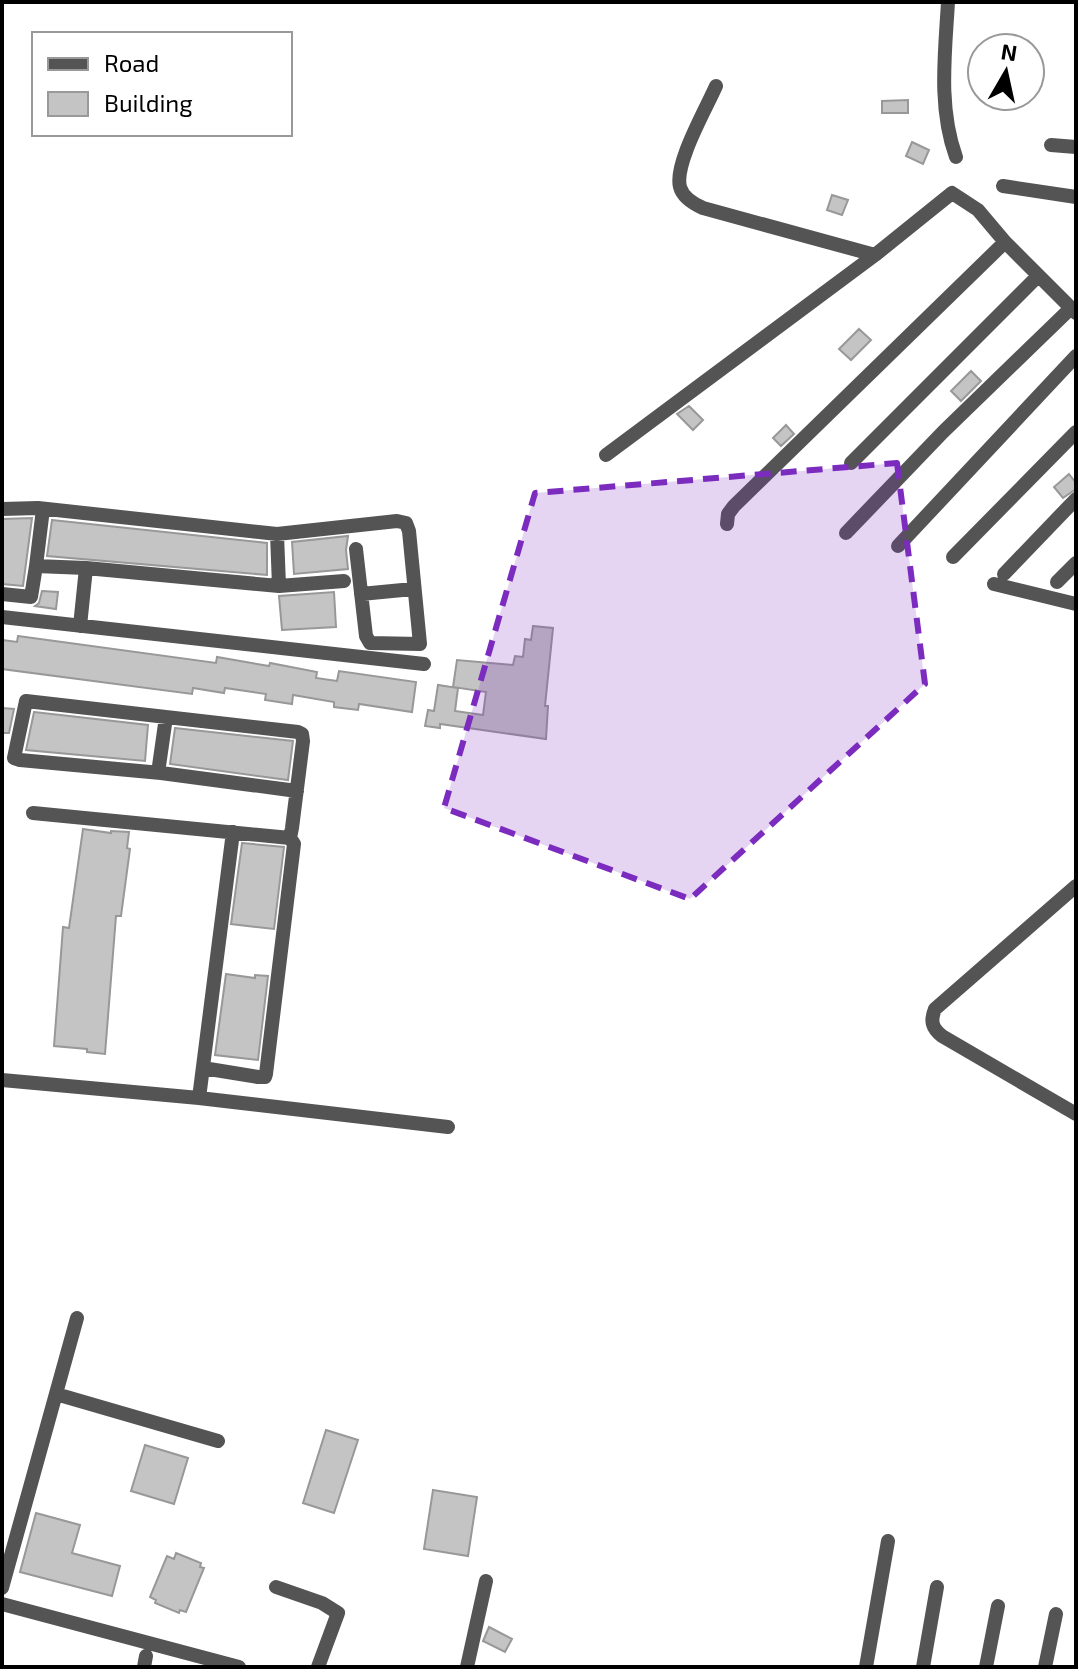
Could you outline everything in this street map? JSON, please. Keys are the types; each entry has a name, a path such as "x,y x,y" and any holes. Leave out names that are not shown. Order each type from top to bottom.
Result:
{"street":[{"path":"948,2 943,86 948,129 956,157"},
{"path":"716,86 682,164 680,188 685,197 703,208 875,255"},
{"path":"1051,145 1076,147"},
{"path":"1003,186 1076,197"},
{"path":"606,455 875,255 952,193 978,210 1005,242 1074,310 943,432 846,533"},
{"path":"727,524 728,514 734,506 1005,242"},
{"path":"851,463 1038,276"},
{"path":"898,546 1076,356"},
{"path":"953,557 1076,432"},
{"path":"1076,499 999,579 1076,604"},
{"path":"2,509 43,509 277,534 397,521 406,523 420,644 369,650"},
{"path":"2,594 31,597 43,509"},
{"path":"277,534 279,586"},
{"path":"356,549 369,650"},
{"path":"1057,582 1076,563"},
{"path":"36,566 279,586 344,581"},
{"path":"80,626 86,568"},
{"path":"361,594 413,589"},
{"path":"2,617 369,650 424,664"},
{"path":"203,1068 258,1077 265,1077 266,1074 294,844 290,838 297,791 303,741 302,734 26,701 14,758 297,791"},
{"path":"158,773 166,717"},
{"path":"33,813 290,838"},
{"path":"199,1098 233,832"},
{"path":"1076,886 935,1009 932,1017 932,1025 942,1036 1076,1114"},
{"path":"2,1080 199,1098 448,1127"},
{"path":"2,1588 77,1318"},
{"path":"56,1394 218,1441"},
{"path":"866,1667 888,1541"},
{"path":"467,1667 486,1581"},
{"path":"276,1587 322,1603 338,1613 318,1667"},
{"path":"923,1667 937,1587"},
{"path":"2,1604 239,1667"},
{"path":"986,1667 998,1606"},
{"path":"1045,1667 1056,1614"}],"highlighted area":[{"path":"897,463 925,684 690,899 444,808 535,493"}],"building":[{"path":"908,100 908,113 882,113 882,101"},
{"path":"912,142 929,150 923,164 906,156"},
{"path":"832,195 848,200 842,215 827,210"},
{"path":"859,329 871,340 851,360 839,349"},
{"path":"971,371 981,381 961,401 951,391"},
{"path":"689,406 703,420 693,430 677,414"},
{"path":"786,425 794,434 781,446 773,438"},
{"path":"1069,474 1076,483 1076,489 1063,498 1054,487"},
{"path":"32,518 23,586 2,584 2,519"},
{"path":"52,520 267,543 267,575 47,556"},
{"path":"348,536 348,569 294,574 292,542"},
{"path":"42,591 58,592 56,609 35,606"},
{"path":"334,592 336,627 282,630 279,596"},
{"path":"533,626 553,628 545,706 548,706 546,739 440,724 440,728 425,726 428,710 434,711 438,685 458,688 455,711 483,715 486,692 453,687 457,660 513,665 515,656 523,657 525,639 531,640"},
{"path":"18,636 216,663 217,657 269,666 270,663 317,672 316,678 337,681 339,671 416,682 412,712 359,704 358,710 334,707 334,702 293,695 292,704 265,700 266,694 225,688 224,693 193,688 192,694 2,669 2,640 17,642"},
{"path":"2,708 14,709 9,733 2,733"},
{"path":"34,712 148,725 145,761 26,750"},
{"path":"175,728 293,741 288,780 170,764"},
{"path":"83,829 129,832 127,848 130,849 121,916 116,916 105,1054 54,1046 63,927 69,928"},
{"path":"242,843 284,847 274,929 231,924"},
{"path":"226,974 255,978 255,975 268,976 258,1060 215,1055"},
{"path":"326,1430 358,1440 334,1513 303,1503"},
{"path":"145,1445 188,1458 174,1504 131,1491"},
{"path":"433,1490 477,1497 468,1556 424,1549"},
{"path":"36,1513 80,1525 72,1553 120,1566 112,1596 20,1572"},
{"path":"176,1553 201,1563 200,1567 204,1568 186,1612 180,1610 179,1613 155,1603 156,1600 150,1597 167,1556 174,1559"},
{"path":"489,1627 512,1639 505,1652 483,1641"}]}
